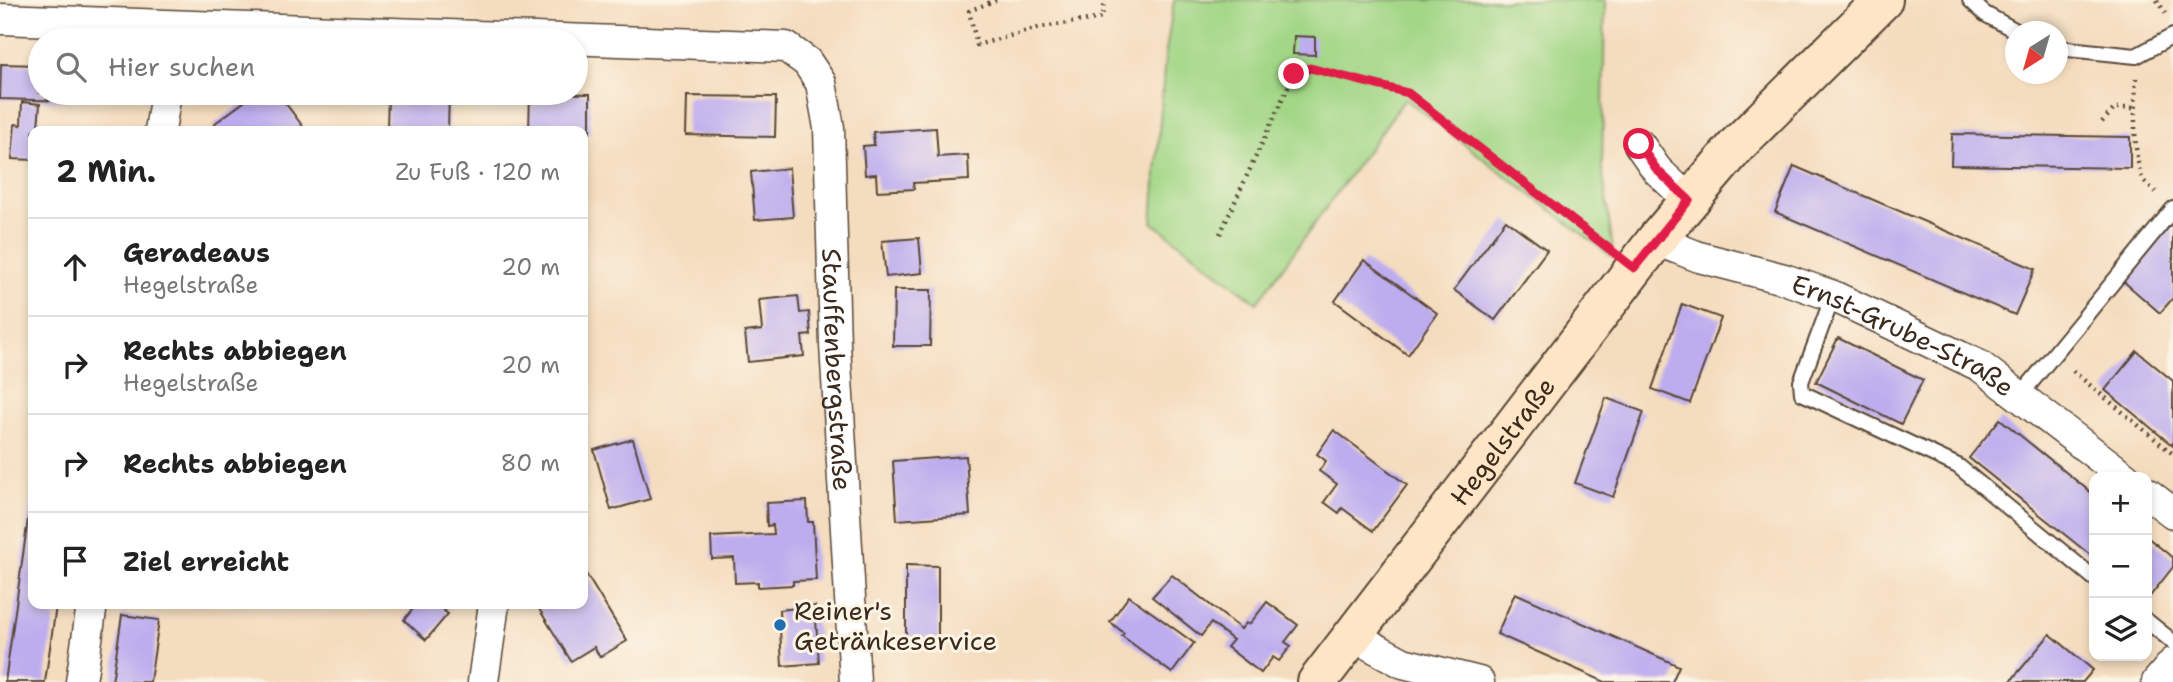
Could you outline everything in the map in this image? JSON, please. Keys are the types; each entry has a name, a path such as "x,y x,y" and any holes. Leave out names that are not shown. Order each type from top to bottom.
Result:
{"street":[{"name":"Hegelstraße","path":"1317,682 1689,200 1738,144 1883,0"},
{"path":"0,19 112,28"},
{"name":"Stauffenbergstraße","path":"588,42 786,47 807,62 821,83 829,128 835,345 855,682"},
{"path":"161,126 164,105"},
{"path":"1639,144 1657,170 1689,200"},
{"name":"Ernst-Grube-Straße","path":"1645,254 1699,257 1784,279 1833,296 1980,366 2118,472"},
{"path":"2152,498 2173,513"},
{"path":"81,682 91,609"},
{"path":"483,682 493,609"},
{"path":"1353,636 1403,663 1479,682"},
{"path":"2157,682 2173,663"}],"lane":[{"path":"1970,0 1985,14 2005,25"},
{"path":"2068,49 2136,56 2173,36"},
{"path":"2020,397 2168,204"},
{"path":"1833,296 1801,382 1802,393 1958,467 2089,574"},
{"path":"2152,625 2173,642"}],"path":[{"path":"996,0 969,10 976,45 1042,27 1102,18 1104,0"},
{"path":"2136,56 2135,108 2139,168 2144,181 2168,204"},
{"path":"1220,234 1294,74 1310,68 1408,93 1645,254"},
{"path":"2102,122 2115,108 2135,108"},
{"path":"2073,371 2173,454"}],"green space":[{"path":"1174,0 1605,0 1602,167 1614,258 1405,99 1257,303 1152,222 1165,58"}],"building":[{"path":"1294,36 1315,37 1315,55 1293,54"},
{"path":"1,64 28,65 28,100 0,99"},
{"path":"590,94 590,133 588,126 529,126 530,105 588,105"},
{"path":"687,96 776,97 775,137 686,135"},
{"path":"22,102 40,105 38,126 28,126 28,160 12,159 15,124 21,125"},
{"path":"240,105 287,105 303,126 216,126 214,124"},
{"path":"388,105 449,105 448,126 387,126"},
{"path":"936,128 938,157 968,155 969,180 913,183 914,189 877,191 876,174 865,175 863,146 874,145 873,132"},
{"path":"1952,134 2130,137 2130,168 1951,165"},
{"path":"1794,166 2035,269 2015,315 1775,212"},
{"path":"789,168 793,217 755,220 751,172"},
{"path":"1506,220 1547,250 1495,320 1454,290"},
{"path":"2173,222 2173,298 2160,313 2123,281"},
{"path":"919,238 922,273 886,277 882,241"},
{"path":"1364,260 1437,313 1408,355 1335,301"},
{"path":"894,290 931,290 930,346 893,346"},
{"path":"798,296 800,313 809,312 811,335 802,336 804,356 748,362 745,332 762,330 759,300"},
{"path":"1682,304 1721,318 1690,403 1652,389"},
{"path":"1838,338 1923,380 1901,424 1816,382"},
{"path":"2137,351 2173,381 2173,446 2105,390"},
{"path":"1606,398 1644,412 1613,497 1575,483"},
{"path":"2000,419 2089,491 2089,554 1969,458"},
{"path":"1334,430 1407,485 1373,531 1342,508 1339,513 1324,502 1337,484 1319,471 1326,461 1317,454"},
{"path":"633,439 650,499 611,510 594,450"},
{"path":"966,456 970,515 897,520 893,461"},
{"path":"807,501 808,522 813,522 816,580 793,581 793,585 758,587 758,582 735,583 734,558 712,559 711,537 774,534 773,525 767,526 766,503"},
{"path":"28,519 28,609 55,609 55,613 45,682 5,682"},
{"path":"2152,541 2173,558 2173,567 2152,594"},
{"path":"906,565 938,566 938,643 906,643"},
{"path":"1172,575 1241,629 1246,623 1249,625 1267,602 1298,625 1285,642 1291,646 1279,661 1273,657 1261,673 1227,647 1233,640 1211,623 1201,636 1152,597"},
{"path":"588,577 627,641 600,657 594,647 571,661 539,609 588,609"},
{"path":"1515,593 1679,666 1672,682 1605,682 1497,634"},
{"path":"1129,596 1194,643 1172,673 1122,636 1124,633 1110,622"},
{"path":"815,606 819,663 782,666 779,610"},
{"path":"413,609 446,609 444,611 448,614 426,640 404,620"},
{"path":"122,615 159,620 150,682 112,682"},
{"path":"2050,634 2093,670 2083,682 2010,682"}],"place":[{"name":"Reiner's Getränkeservice","path":"780,625"}],"route":[{"path":"1294,74 1310,68 1408,93 1634,268 1689,200 1657,170 1639,144"}]}
